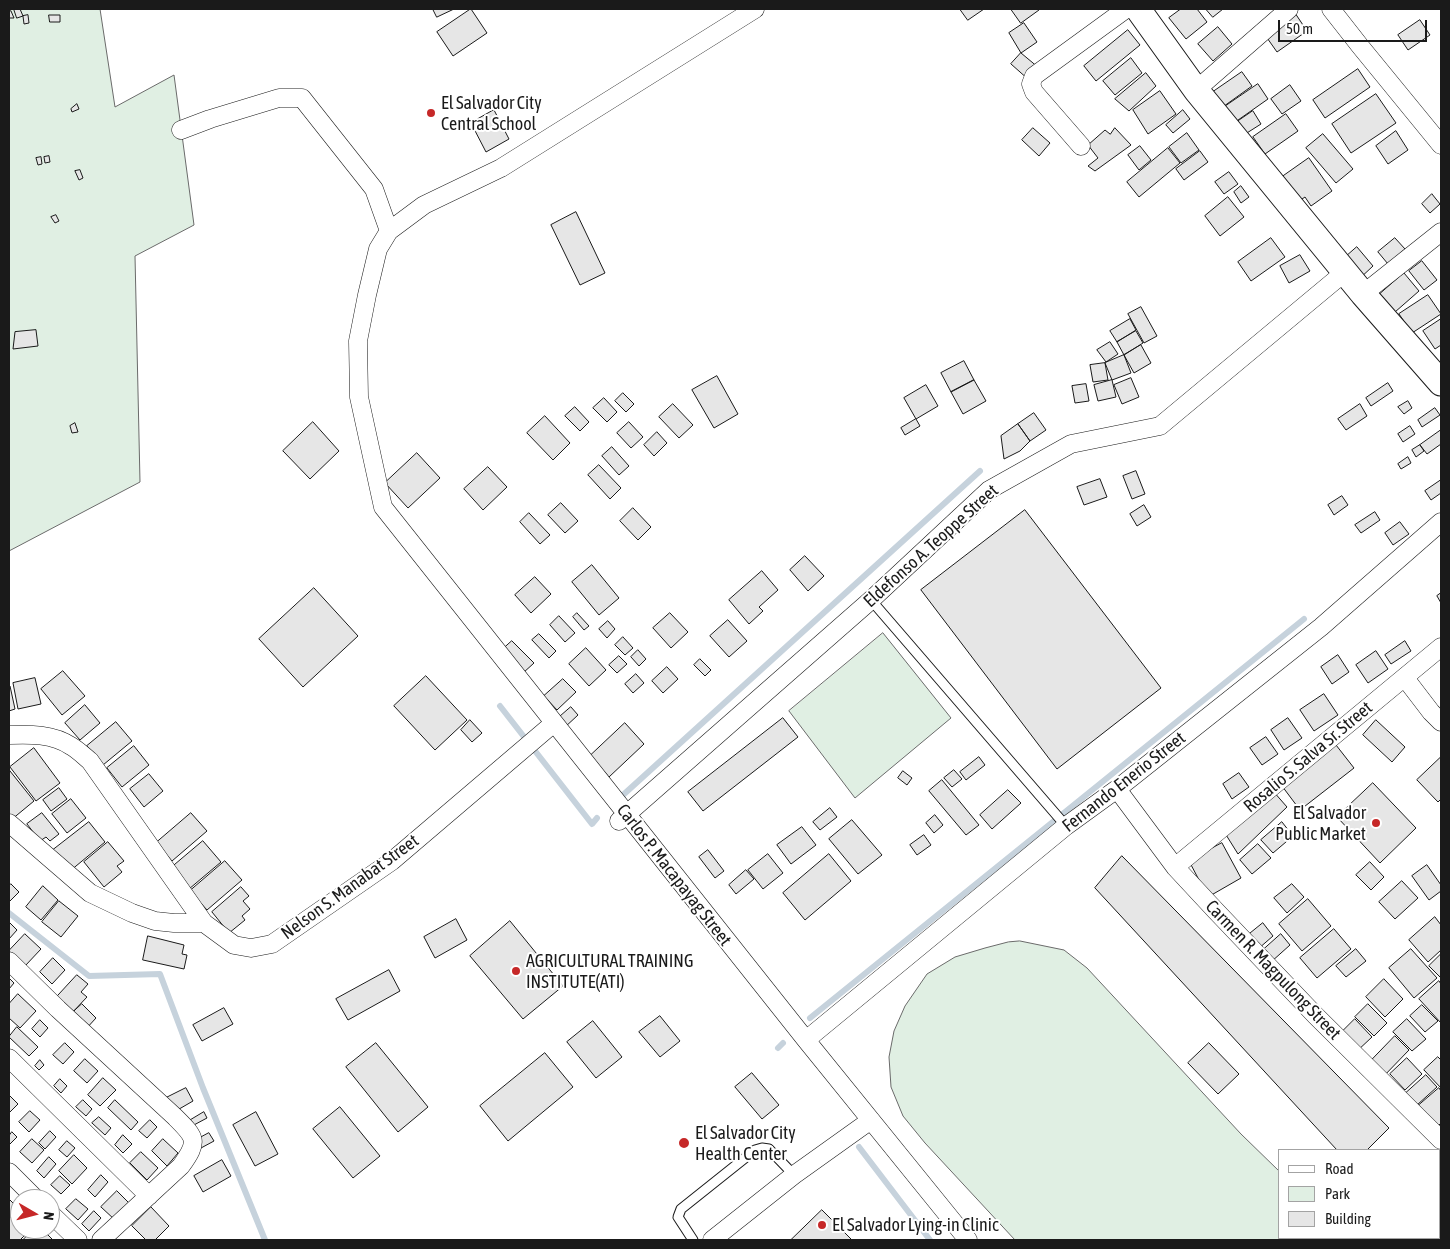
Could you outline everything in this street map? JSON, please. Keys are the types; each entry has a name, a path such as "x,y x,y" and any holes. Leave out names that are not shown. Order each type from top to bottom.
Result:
{"street":[{"path":"182,130 210,119 280,98 302,98 374,189 389,231 424,205 501,168 755,9"},
{"path":"1081,146 1034,92 1031,84 1034,76 1126,9"},
{"path":"1138,9 1196,90 1363,294 1441,383"},
{"path":"1196,90 1289,9"},
{"path":"1331,9 1441,145"},
{"name":"Carlos P. Macapayag Street","path":"389,231 376,256 358,342 359,397 383,507 554,723 623,818 968,1240"},
{"path":"1363,294 1441,232"},
{"name":"Eldefonso A. Teoppe Street","path":"623,818 871,600 988,490 1071,444 1160,426 1345,272"},
{"name":"Fernando Enerio Street","path":"806,1040 1064,824 1117,789 1321,627 1441,522"},
{"name":"Rosalio S. Salva Sr. Street","path":"1176,867 1441,647"},
{"path":"1405,678 1441,722"},
{"name":"Nelson S. Manabat Street","path":"9,735 38,734 58,739 70,745 90,761 204,923 234,945 251,948 272,944 392,861 554,723"},
{"name":"Carmen R. Magpulong Street","path":"1117,789 1176,867 1214,910 1308,1008 1441,1140"},
{"path":"9,823 90,893 132,913 155,921 204,923"},
{"path":"9,961 191,1133 193,1142 190,1154 181,1166 100,1240"},
{"path":"9,1058 149,1196"},
{"path":"712,1240 794,1175 870,1120"},
{"path":"9,1172 26,1189"},
{"path":"60,1222 78,1240"}],"lane":[{"path":"871,600 1064,824"},
{"path":"694,1240 678,1217 680,1209 755,1150 769,1149 794,1175"}],"green space":[{"path":"9,9 100,9 115,107 174,75 194,225 135,256 140,482 9,551"},
{"path":"883,633 951,718 855,798 789,711"},
{"path":"1020,941 1064,950 1087,968 1241,1134 1278,1170 1278,1239 1324,1240 1015,1240 925,1143 903,1116 891,1087 889,1057 894,1031 905,1006 927,974 955,957 1008,942"}],"building":[{"path":"14,9 20,9 23,16 17,18"},
{"path":"433,9 454,9 437,17"},
{"path":"471,9 487,33 453,56 437,32"},
{"path":"960,9 984,9 968,20"},
{"path":"1011,9 1038,9 1039,10 1021,23"},
{"path":"1181,9 1197,9 1207,22 1186,39 1169,18"},
{"path":"1206,9 1223,9 1213,17"},
{"path":"11,11 14,18 9,18 9,12"},
{"path":"1295,13 1307,31 1277,52 1265,35"},
{"path":"28,15 29,23 24,24 23,16"},
{"path":"49,15 60,15 60,22 50,22"},
{"path":"1420,20 1430,35 1408,50 1398,35"},
{"path":"1024,23 1037,42 1021,53 1009,33"},
{"path":"1218,27 1232,44 1213,61 1198,44"},
{"path":"1128,30 1140,45 1096,81 1084,66"},
{"path":"1021,53 1039,68 1029,80 1011,64"},
{"path":"1131,58 1142,73 1115,95 1103,81"},
{"path":"1358,69 1370,87 1325,118 1313,100"},
{"path":"1242,72 1252,86 1220,109 1210,94"},
{"path":"1146,73 1156,86 1129,111 1115,99"},
{"path":"1258,84 1268,99 1231,125 1220,110"},
{"path":"1290,85 1301,101 1282,114 1271,99"},
{"path":"1160,91 1176,114 1148,134 1133,110"},
{"path":"1376,94 1396,123 1351,153 1332,124"},
{"path":"77,104 79,109 72,112 71,109"},
{"path":"494,110 509,139 486,152 471,123"},
{"path":"1183,110 1190,119 1173,133 1166,125"},
{"path":"1253,111 1261,124 1239,138 1231,126"},
{"path":"1286,114 1298,131 1265,154 1253,137"},
{"path":"1033,128 1050,143 1039,156 1022,140"},
{"path":"1115,128 1131,145 1095,171 1088,166 1098,158 1088,145 1105,130 1110,134"},
{"path":"1396,131 1408,150 1388,164 1376,146"},
{"path":"1187,133 1199,150 1181,163 1169,147"},
{"path":"1323,134 1353,169 1336,183 1306,148"},
{"path":"1140,146 1151,160 1139,170 1128,155"},
{"path":"1168,148 1180,163 1139,197 1127,182"},
{"path":"1200,151 1208,162 1184,180 1176,169"},
{"path":"49,156 50,162 45,163 44,157"},
{"path":"41,157 42,164 38,165 36,158"},
{"path":"1309,158 1332,191 1311,206 1305,197 1299,201 1282,177"},
{"path":"80,170 83,178 79,180 75,171"},
{"path":"1229,172 1238,184 1224,194 1215,182"},
{"path":"1241,186 1249,197 1241,203 1234,192"},
{"path":"1432,194 1440,204 1430,213 1422,204"},
{"path":"1228,197 1244,217 1220,236 1205,216"},
{"path":"576,212 605,273 580,285 551,225"},
{"path":"56,215 59,221 55,223 51,217"},
{"path":"1271,238 1285,257 1251,281 1238,262"},
{"path":"1395,238 1405,249 1388,264 1378,252"},
{"path":"1357,247 1373,266 1358,280 1341,261"},
{"path":"1300,255 1310,271 1289,283 1280,266"},
{"path":"1422,261 1437,280 1424,290 1409,271"},
{"path":"1404,273 1419,291 1395,312 1380,294"},
{"path":"1428,295 1441,314 1412,333 1399,314"},
{"path":"1141,307 1157,336 1144,343 1128,314"},
{"path":"1130,319 1136,330 1117,342 1110,331"},
{"path":"1441,319 1441,345 1435,349 1423,331"},
{"path":"36,330 38,346 13,349 15,332"},
{"path":"1136,331 1143,343 1124,355 1117,342"},
{"path":"1110,342 1118,354 1106,362 1097,350"},
{"path":"1141,345 1151,363 1134,373 1124,355"},
{"path":"1124,355 1131,373 1112,380 1105,363"},
{"path":"964,361 974,380 951,392 941,373"},
{"path":"1105,363 1108,380 1093,382 1090,365"},
{"path":"717,376 738,414 714,428 692,390"},
{"path":"1131,378 1139,397 1122,404 1114,385"},
{"path":"974,380 986,401 963,414 951,392"},
{"path":"1112,380 1116,397 1098,401 1094,385"},
{"path":"1388,383 1393,391 1371,406 1366,398"},
{"path":"1086,384 1089,401 1075,403 1072,386"},
{"path":"926,385 938,406 916,419 904,398"},
{"path":"623,393 634,404 626,412 615,401"},
{"path":"604,398 617,412 607,422 593,408"},
{"path":"1408,401 1412,408 1404,414 1398,407"},
{"path":"673,404 693,425 679,438 659,417"},
{"path":"1360,404 1367,416 1346,430 1338,419"},
{"path":"575,407 589,422 580,431 565,416"},
{"path":"1435,408 1440,415 1422,427 1418,420"},
{"path":"1034,413 1046,430 1030,441 1018,424"},
{"path":"545,416 570,443 553,460 527,433"},
{"path":"916,419 920,426 905,435 901,428"},
{"path":"313,422 339,451 310,479 283,451"},
{"path":"629,422 643,437 631,448 617,433"},
{"path":"75,423 78,432 72,433 70,426"},
{"path":"1018,424 1030,441 1020,451 1004,459 1001,436"},
{"path":"1410,426 1415,434 1403,442 1398,434"},
{"path":"1441,430 1441,444 1427,454 1420,445"},
{"path":"657,432 667,443 654,456 644,445"},
{"path":"1420,445 1424,451 1416,457 1412,450"},
{"path":"612,447 629,466 619,475 602,456"},
{"path":"417,453 440,478 408,508 385,483"},
{"path":"1408,457 1411,463 1401,469 1398,464"},
{"path":"599,465 621,488 610,499 588,475"},
{"path":"488,467 507,487 483,510 464,489"},
{"path":"1136,471 1145,494 1132,499 1123,476"},
{"path":"1100,479 1107,497 1084,505 1077,487"},
{"path":"1441,480 1441,493 1431,500 1425,491"},
{"path":"1342,496 1348,505 1334,515 1328,505"},
{"path":"561,503 578,521 565,533 548,515"},
{"path":"1144,505 1151,517 1137,526 1130,514"},
{"path":"633,508 651,527 638,540 620,521"},
{"path":"1025,510 1161,688 1057,769 921,590"},
{"path":"1375,512 1380,520 1361,533 1355,525"},
{"path":"529,513 550,535 540,544 520,522"},
{"path":"1400,522 1409,534 1393,545 1385,533"},
{"path":"805,556 824,576 808,591 790,570"},
{"path":"592,565 619,598 599,615 572,582"},
{"path":"762,571 778,590 759,607 763,611 749,624 729,600"},
{"path":"535,577 551,594 531,613 515,595"},
{"path":"314,588 358,636 303,687 259,639"},
{"path":"1441,593 1441,603 1437,596"},
{"path":"577,613 589,626 584,630 573,617"},
{"path":"670,613 688,632 671,648 653,628"},
{"path":"559,616 575,633 565,642 550,625"},
{"path":"728,620 747,641 729,657 710,636"},
{"path":"608,621 615,629 607,638 599,629"},
{"path":"539,634 556,651 549,658 532,640"},
{"path":"623,637 633,648 625,655 615,645"},
{"path":"512,641 534,663 523,673 502,650"},
{"path":"1405,641 1411,651 1391,664 1385,655"},
{"path":"586,648 606,670 589,686 569,664"},
{"path":"638,650 646,659 639,666 631,657"},
{"path":"1376,651 1388,669 1368,683 1356,665"},
{"path":"1338,655 1349,672 1332,684 1321,667"},
{"path":"619,656 627,664 617,673 609,665"},
{"path":"700,659 711,670 705,676 694,665"},
{"path":"667,667 678,679 663,693 652,681"},
{"path":"63,671 85,696 62,715 41,689"},
{"path":"636,674 644,683 633,693 625,684"},
{"path":"426,676 467,720 435,750 394,706"},
{"path":"35,678 41,704 18,709 13,683"},
{"path":"563,679 576,692 557,710 544,696"},
{"path":"9,686 15,709 9,711"},
{"path":"1324,694 1338,715 1314,731 1300,710"},
{"path":"85,705 100,723 80,740 65,723"},
{"path":"571,707 578,715 564,728 556,720"},
{"path":"783,718 798,737 703,811 688,792"},
{"path":"1288,718 1302,738 1284,750 1271,730"},
{"path":"470,720 482,733 472,742 461,730"},
{"path":"1376,720 1405,747 1392,762 1363,735"},
{"path":"116,722 132,741 103,765 87,746"},
{"path":"625,723 644,744 609,777 590,756"},
{"path":"1266,737 1278,754 1262,765 1250,748"},
{"path":"1336,745 1354,768 1300,810 1282,786"},
{"path":"134,746 149,765 122,787 107,768"},
{"path":"34,748 60,783 36,801 10,767"},
{"path":"979,757 985,765 966,780 960,772"},
{"path":"1441,757 1441,799 1438,802 1417,780"},
{"path":"954,770 962,779 952,787 944,778"},
{"path":"10,771 34,801 11,820 9,817"},
{"path":"903,771 912,778 907,785 898,778"},
{"path":"1239,773 1249,787 1232,799 1223,784"},
{"path":"149,774 163,791 144,807 130,789"},
{"path":"942,780 979,825 966,835 929,791"},
{"name":"El Salvador Public Market","path":"1373,783 1416,828 1380,863 1337,817"},
{"path":"59,788 67,799 51,811 43,800"},
{"path":"1008,790 1021,803 992,829 980,815"},
{"path":"1273,791 1287,807 1238,854 1223,830"},
{"path":"71,799 86,818 67,833 52,814"},
{"path":"830,808 837,817 820,830 813,822"},
{"path":"42,813 59,834 50,841 46,837 40,841 27,824"},
{"path":"191,813 207,831 172,861 156,843"},
{"path":"935,815 943,825 934,833 926,823"},
{"path":"852,820 882,855 858,874 829,839"},
{"path":"89,822 105,842 70,871 53,850"},
{"path":"1282,822 1293,836 1273,853 1261,840"},
{"path":"802,827 816,845 791,864 777,845"},
{"path":"924,835 931,845 917,855 910,845"},
{"path":"203,841 221,862 189,889 171,868"},
{"path":"108,842 124,861 117,866 122,872 104,887 84,862"},
{"path":"1222,843 1241,878 1208,897 1189,861"},
{"path":"1258,844 1271,858 1252,874 1240,860"},
{"path":"708,850 724,871 715,878 699,857"},
{"path":"768,854 783,873 763,889 748,870"},
{"path":"829,854 851,881 805,920 783,893"},
{"path":"1122,856 1389,1128 1368,1149 1336,1149 1095,888"},
{"path":"225,861 242,880 207,910 190,891"},
{"path":"1370,862 1384,877 1371,890 1356,875"},
{"path":"1427,865 1441,885 1441,891 1429,900 1412,876"},
{"path":"746,870 754,879 736,894 729,885"},
{"path":"1402,881 1418,898 1395,919 1379,902"},
{"path":"11,884 19,892 9,902 9,886"},
{"path":"1292,884 1304,897 1287,913 1274,898"},
{"path":"43,886 58,900 41,920 26,907"},
{"path":"241,887 249,896 243,901 250,909 242,916 245,920 229,933 212,912"},
{"path":"1308,899 1331,926 1302,951 1279,924"},
{"path":"59,901 78,916 61,937 42,922"},
{"path":"1435,917 1441,925 1441,950 1428,962 1409,940"},
{"path":"456,919 467,940 435,958 424,937"},
{"name":"AGRICULTURAL TRAINING INSTITUTE(ATI)","path":"510,921 563,986 523,1019 470,956"},
{"path":"9,922 17,930 9,939"},
{"path":"1263,923 1273,936 1258,949 1247,936"},
{"path":"1334,929 1351,949 1317,978 1300,958"},
{"path":"25,934 41,949 25,966 9,951"},
{"path":"1281,934 1290,945 1271,962 1262,951"},
{"path":"148,936 184,945 182,954 187,955 184,969 143,960"},
{"path":"1356,949 1366,961 1346,977 1336,966"},
{"path":"1411,949 1437,978 1414,998 1389,968"},
{"path":"1441,954 1441,978 1429,966"},
{"path":"53,958 65,970 52,984 40,972"},
{"path":"389,970 400,991 348,1020 336,999"},
{"path":"77,975 88,984 81,992 87,997 70,1015 54,1000"},
{"path":"9,978 14,983 9,989"},
{"path":"1384,979 1403,999 1385,1017 1366,997"},
{"path":"1439,981 1441,984 1441,1023 1419,999"},
{"path":"18,994 36,1011 20,1028 9,1018 9,1004"},
{"path":"82,1004 96,1018 85,1030 70,1015"},
{"path":"1368,1004 1387,1023 1374,1036 1355,1017"},
{"path":"1422,1005 1438,1021 1425,1032 1410,1016"},
{"path":"224,1008 233,1024 202,1041 193,1025"},
{"path":"660,1016 680,1041 660,1057 639,1032"},
{"path":"1355,1019 1372,1037 1356,1052 1339,1035"},
{"path":"1407,1019 1426,1039 1412,1051 1393,1032"},
{"path":"40,1020 48,1028 40,1037 32,1029"},
{"path":"593,1021 622,1057 596,1078 567,1042"},
{"path":"17,1027 38,1047 29,1056 9,1037"},
{"path":"1395,1036 1409,1050 1381,1079 1367,1065"},
{"path":"65,1043 74,1052 63,1064 53,1055"},
{"path":"376,1043 428,1107 398,1132 346,1067"},
{"path":"1209,1043 1239,1074 1218,1094 1188,1063"},
{"path":"545,1053 573,1087 508,1141 480,1106"},
{"path":"1438,1057 1441,1060 1441,1088 1424,1070"},
{"path":"1407,1058 1422,1074 1405,1090 1390,1074"},
{"path":"85,1059 98,1071 87,1083 74,1071"},
{"path":"40,1060 44,1065 39,1070 35,1066"},
{"path":"752,1073 779,1105 762,1119 735,1087"},
{"path":"1426,1075 1437,1087 1417,1105 1406,1093"},
{"path":"103,1078 116,1090 100,1106 88,1095"},
{"path":"60,1079 67,1086 61,1093 54,1086"},
{"path":"186,1088 193,1101 174,1112 166,1098"},
{"path":"1439,1088 1441,1091 1441,1123 1437,1127 1418,1106"},
{"path":"9,1095 18,1104 9,1113"},
{"path":"83,1100 92,1109 86,1116 76,1107"},
{"path":"115,1100 138,1122 131,1130 108,1108"},
{"path":"340,1107 380,1156 353,1178 313,1129"},
{"path":"30,1111 40,1120 29,1132 19,1122"},
{"path":"204,1112 207,1118 192,1126 189,1121"},
{"path":"256,1112 278,1154 255,1166 233,1125"},
{"path":"99,1117 111,1128 105,1135 92,1123"},
{"path":"150,1120 157,1127 147,1138 139,1131"},
{"path":"50,1131 56,1137 45,1149 39,1143"},
{"path":"12,1132 17,1137 9,1145 9,1136"},
{"path":"209,1133 214,1141 201,1148 196,1140"},
{"path":"123,1135 132,1144 123,1153 115,1145"},
{"path":"32,1139 44,1150 32,1163 20,1152"},
{"path":"163,1139 178,1153 167,1166 152,1151"},
{"path":"67,1141 75,1148 67,1157 59,1150"},
{"path":"141,1152 158,1168 147,1180 130,1163"},
{"path":"74,1155 87,1168 72,1184 59,1171"},
{"path":"49,1157 56,1164 44,1178 37,1171"},
{"path":"222,1160 231,1176 203,1192 194,1176"},
{"path":"101,1175 108,1182 95,1197 88,1190"},
{"path":"60,1176 70,1185 61,1194 60,1189 55,1189 51,1185"},
{"path":"117,1191 130,1204 115,1220 101,1207"},
{"path":"9,1199 10,1216 9,1217"},
{"path":"76,1199 88,1209 78,1220 66,1209"},
{"path":"151,1207 169,1226 155,1240 146,1240 132,1226"},
{"name":"El Salvador Lying-in Clinic","path":"822,1210 852,1240 791,1240"},
{"path":"94,1211 101,1218 89,1231 82,1224"},
{"path":"9,1219 10,1239 20,1240 9,1240"},
{"path":"52,1239 53,1240 23,1240"}],"waterway":[{"path":"623,795 980,471"},
{"path":"810,1018 1304,619"},
{"path":"500,706 592,824 597,818"},
{"path":"9,913 89,976 160,974 203,1088 265,1240"},
{"path":"778,1048 783,1043"},
{"path":"859,1147 930,1240"}],"place":[{"name":"El Salvador City Central School","path":"431,113"},
{"name":"El Salvador Public Market","path":"1376,823"},
{"name":"AGRICULTURAL TRAINING INSTITUTE(ATI)","path":"516,971"},
{"name":"El Salvador City Health Center","path":"684,1143"},
{"name":"El Salvador Lying-in Clinic","path":"822,1225"}]}
